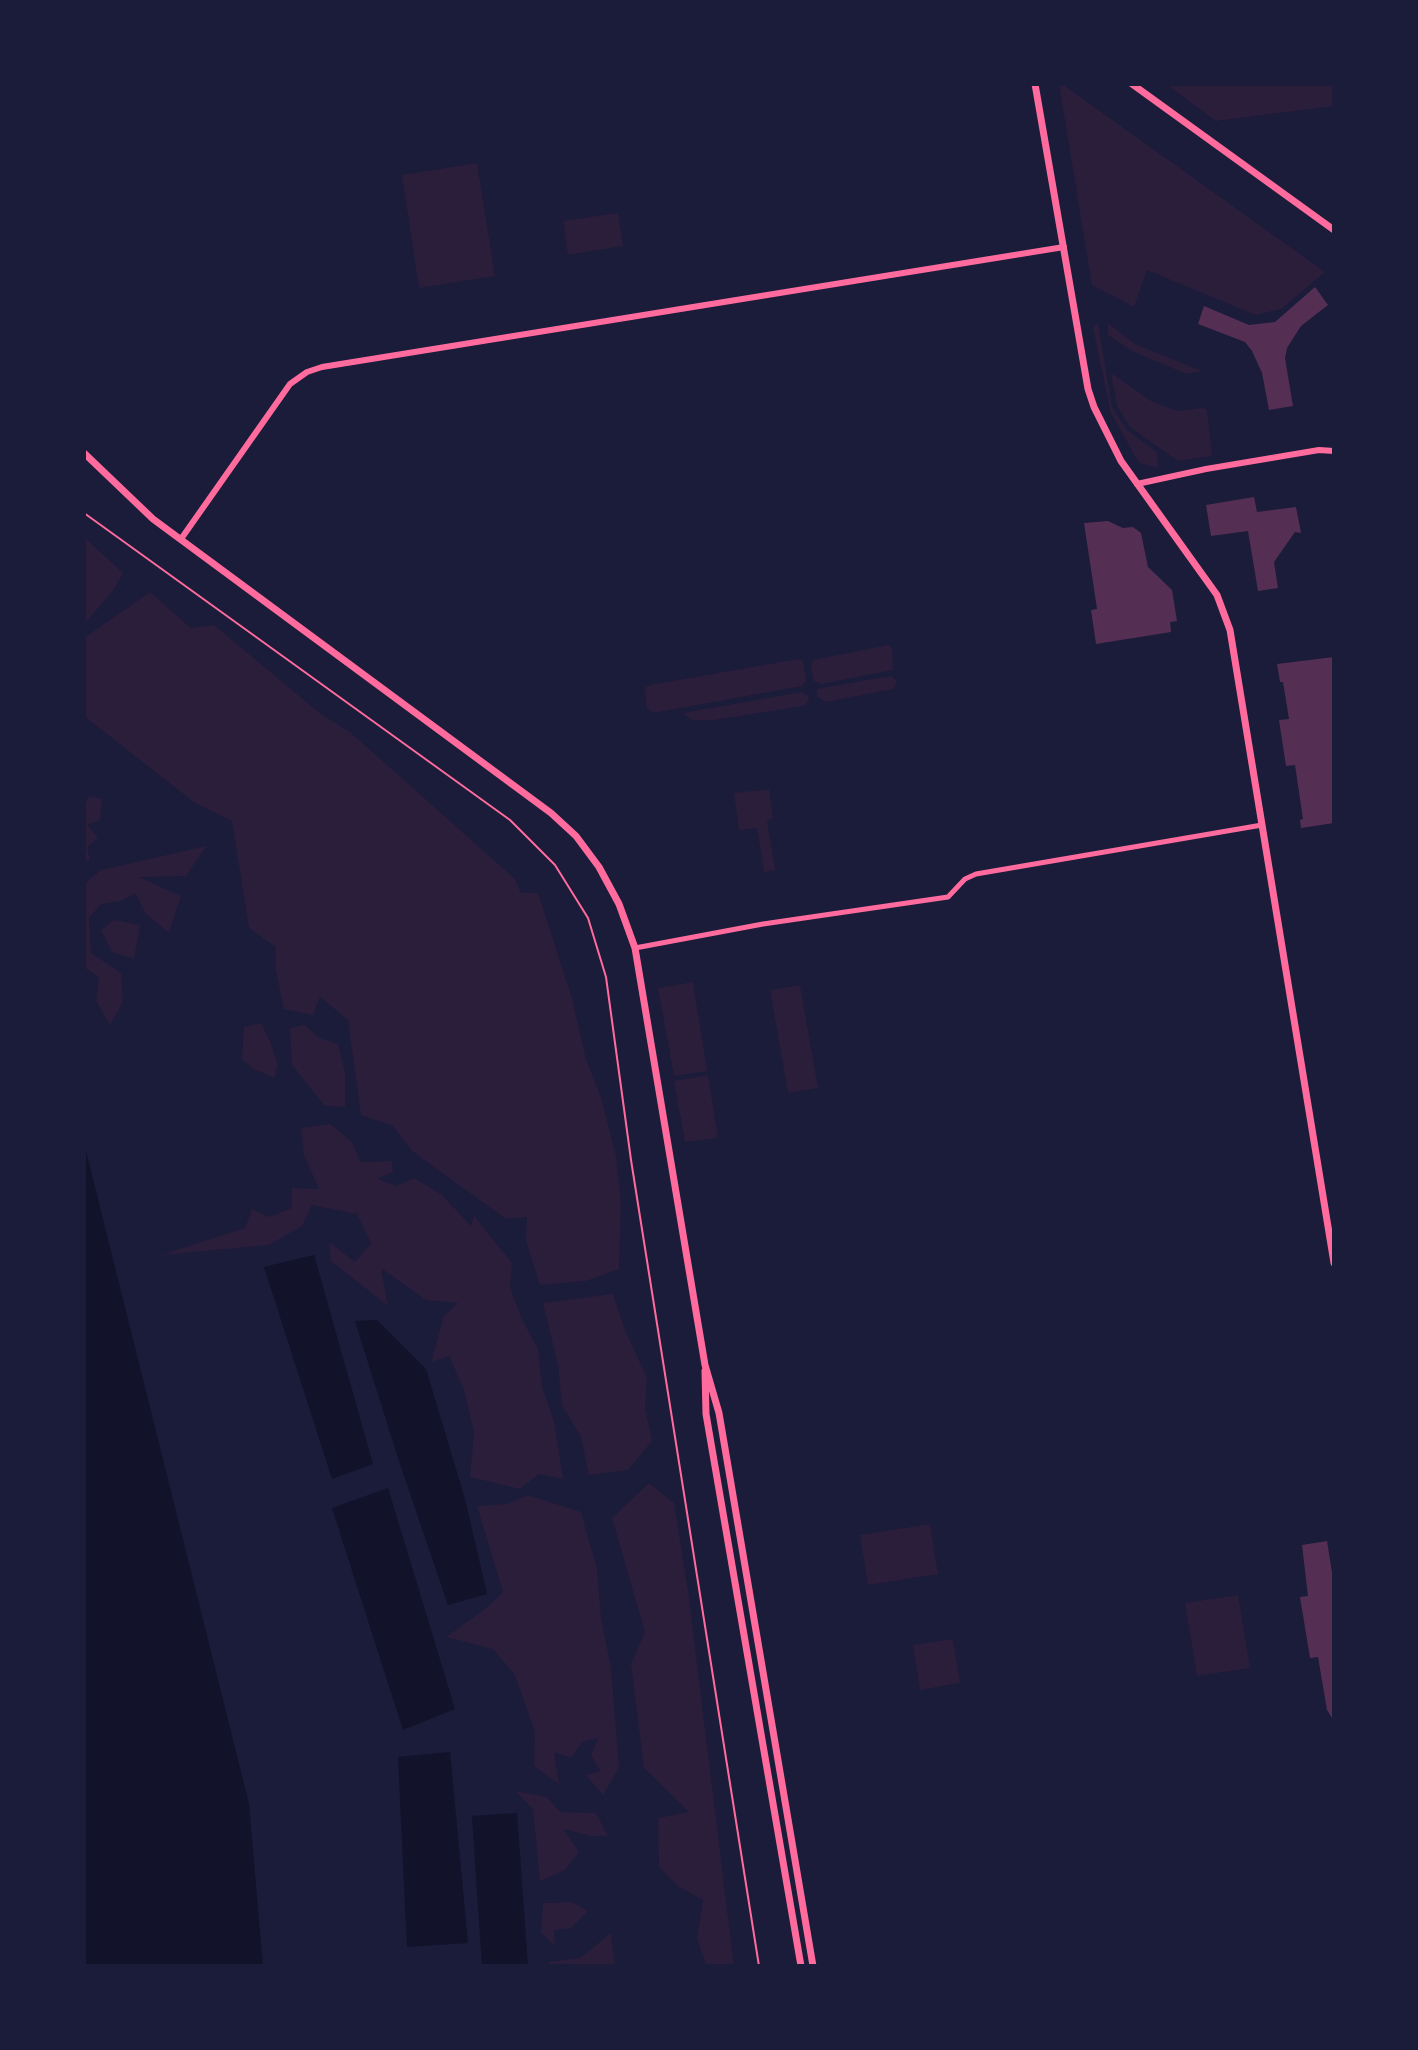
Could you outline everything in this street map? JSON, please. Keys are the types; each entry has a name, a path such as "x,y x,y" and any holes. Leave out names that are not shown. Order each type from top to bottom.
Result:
{"main road":[{"path":"1035,84 1091,398 1109,442 1208,581 1224,609 1230,630 1334,1263"},
{"path":"1132,84 1334,230"},
{"path":"84,453 153,519 551,813 576,836 599,867 619,904 635,948 705,1365 719,1413 813,1966"},
{"path":"705,1365 706,1414 801,1966"}],"street":[{"path":"181,539 290,384 307,372 322,367 1064,247"},
{"path":"1137,484 1217,467 1319,450 1334,451"},
{"path":"635,948 763,924 948,897 965,879 976,874 1262,825"}],"path":[{"path":"84,513 510,820 555,865 588,918 606,977 631,1160 759,1966"}],"shaded area":[{"path":"1059,84 1325,272 1281,309 1255,315 1147,270 1134,307 1092,285"},
{"path":"1166,84 1334,84 1334,106 1216,121"},
{"path":"477,163 495,276 419,288 402,175"},
{"path":"618,213 623,246 568,255 563,221"},
{"path":"1098,323 1112,407 1127,430 1157,452 1158,468 1139,463 1111,413 1093,328"},
{"path":"1108,323 1135,344 1202,371 1186,374 1132,351 1108,335"},
{"path":"1111,373 1151,401 1177,411 1207,409 1212,456 1178,461 1130,427 1117,406"},
{"path":"84,537 123,573 113,591 84,624"},
{"path":"150,592 191,628 214,625 322,715 350,732 515,879 521,893 538,893 572,998 586,1059 601,1097 616,1156 621,1202 619,1269 586,1281 540,1285 526,1241 527,1217 506,1219 412,1151 393,1126 361,1115 348,1020 320,997 313,1015 284,1009 276,971 276,947 249,928 232,821 195,803 84,716 84,638"},
{"path":"888,645 892,648 893,670 821,684 814,681 813,660"},
{"path":"798,659 803,661 806,681 802,686 653,713 647,709 645,692 650,685"},
{"path":"891,676 897,681 893,689 826,702 817,697 817,689"},
{"path":"802,692 809,701 803,706 714,720 692,720 683,713"},
{"path":"769,789 773,819 767,820 775,870 764,872 757,828 739,830 734,793"},
{"path":"89,796 102,799 100,820 87,825 98,838 87,847 90,861 84,860 84,807"},
{"path":"206,846 186,876 139,877 181,896 169,933 146,914 135,893 121,901 101,904 89,918 91,953 121,973 123,1002 110,1025 96,1001 99,977 84,967 84,884 101,870"},
{"path":"114,920 140,925 134,959 112,952 101,930"},
{"path":"693,982 707,1071 674,1076 658,988"},
{"path":"800,985 818,1088 788,1093 770,990"},
{"path":"261,1023 278,1065 274,1078 252,1068 242,1059 244,1027"},
{"path":"305,1025 319,1038 338,1044 345,1072 345,1107 325,1106 292,1065 290,1028"},
{"path":"708,1075 718,1138 685,1142 674,1081"},
{"path":"330,1124 351,1141 361,1162 392,1161 393,1172 377,1179 397,1186 414,1178 442,1195 471,1226 474,1216 512,1263 510,1287 538,1349 542,1387 554,1421 563,1479 539,1474 520,1489 470,1477 474,1433 464,1390 449,1356 431,1362 444,1316 458,1303 426,1300 381,1268 388,1306 331,1261 329,1242 355,1262 371,1243 357,1214 312,1205 302,1226 269,1245 161,1255 245,1228 252,1209 269,1217 292,1208 292,1188 319,1189 304,1155 301,1128"},
{"path":"84,1143 249,1804 263,1966 84,1966"},
{"path":"314,1255 373,1464 332,1479 264,1267"},
{"path":"613,1294 647,1378 645,1408 652,1441 628,1470 589,1475 581,1437 562,1405 558,1365 543,1303"},
{"path":"377,1320 426,1369 465,1499 487,1594 448,1605 355,1321"},
{"path":"649,1483 674,1503 688,1590 734,1966 707,1966 697,1939 703,1900 679,1887 659,1867 658,1818 689,1812 644,1768 631,1664 645,1632 612,1518"},
{"path":"388,1488 455,1709 403,1730 332,1508"},
{"path":"528,1495 581,1512 597,1569 601,1617 611,1668 619,1768 603,1795 586,1775 600,1771 591,1755 598,1738 582,1742 571,1758 554,1752 559,1784 534,1766 535,1732 515,1675 493,1649 446,1637 503,1592 477,1506 507,1504"},
{"path":"930,1524 938,1574 868,1585 860,1535"},
{"path":"1238,1595 1250,1668 1197,1676 1185,1603"},
{"path":"953,1639 960,1683 920,1690 913,1645"},
{"path":"450,1752 468,1943 407,1947 398,1757"},
{"path":"515,1791 547,1797 560,1812 596,1813 608,1836 591,1836 563,1829 579,1852 565,1870 540,1881 533,1809"},
{"path":"517,1813 528,1966 482,1966 472,1816"},
{"path":"572,1902 588,1911 571,1928 554,1930 555,1946 541,1932 543,1903"},
{"path":"611,1933 615,1966 549,1966 549,1962 580,1958"}],"building":[{"path":"1315,287 1328,305 1301,326 1287,348 1285,358 1293,406 1269,410 1262,373 1252,351 1245,342 1198,324 1204,306 1249,325 1275,322"},
{"path":"1254,497 1257,512 1296,507 1301,533 1295,532 1274,562 1278,588 1258,591 1248,531 1211,536 1206,505"},
{"path":"1108,521 1123,528 1133,527 1141,533 1148,567 1172,590 1177,621 1170,622 1171,632 1096,644 1091,610 1097,609 1084,523"},
{"path":"1334,657 1334,823 1301,828 1300,820 1303,819 1295,765 1286,766 1279,720 1289,719 1277,664"},
{"path":"1327,1541 1334,1585 1334,1721 1327,1710 1318,1657 1310,1658 1300,1597 1308,1596 1302,1545"}]}
